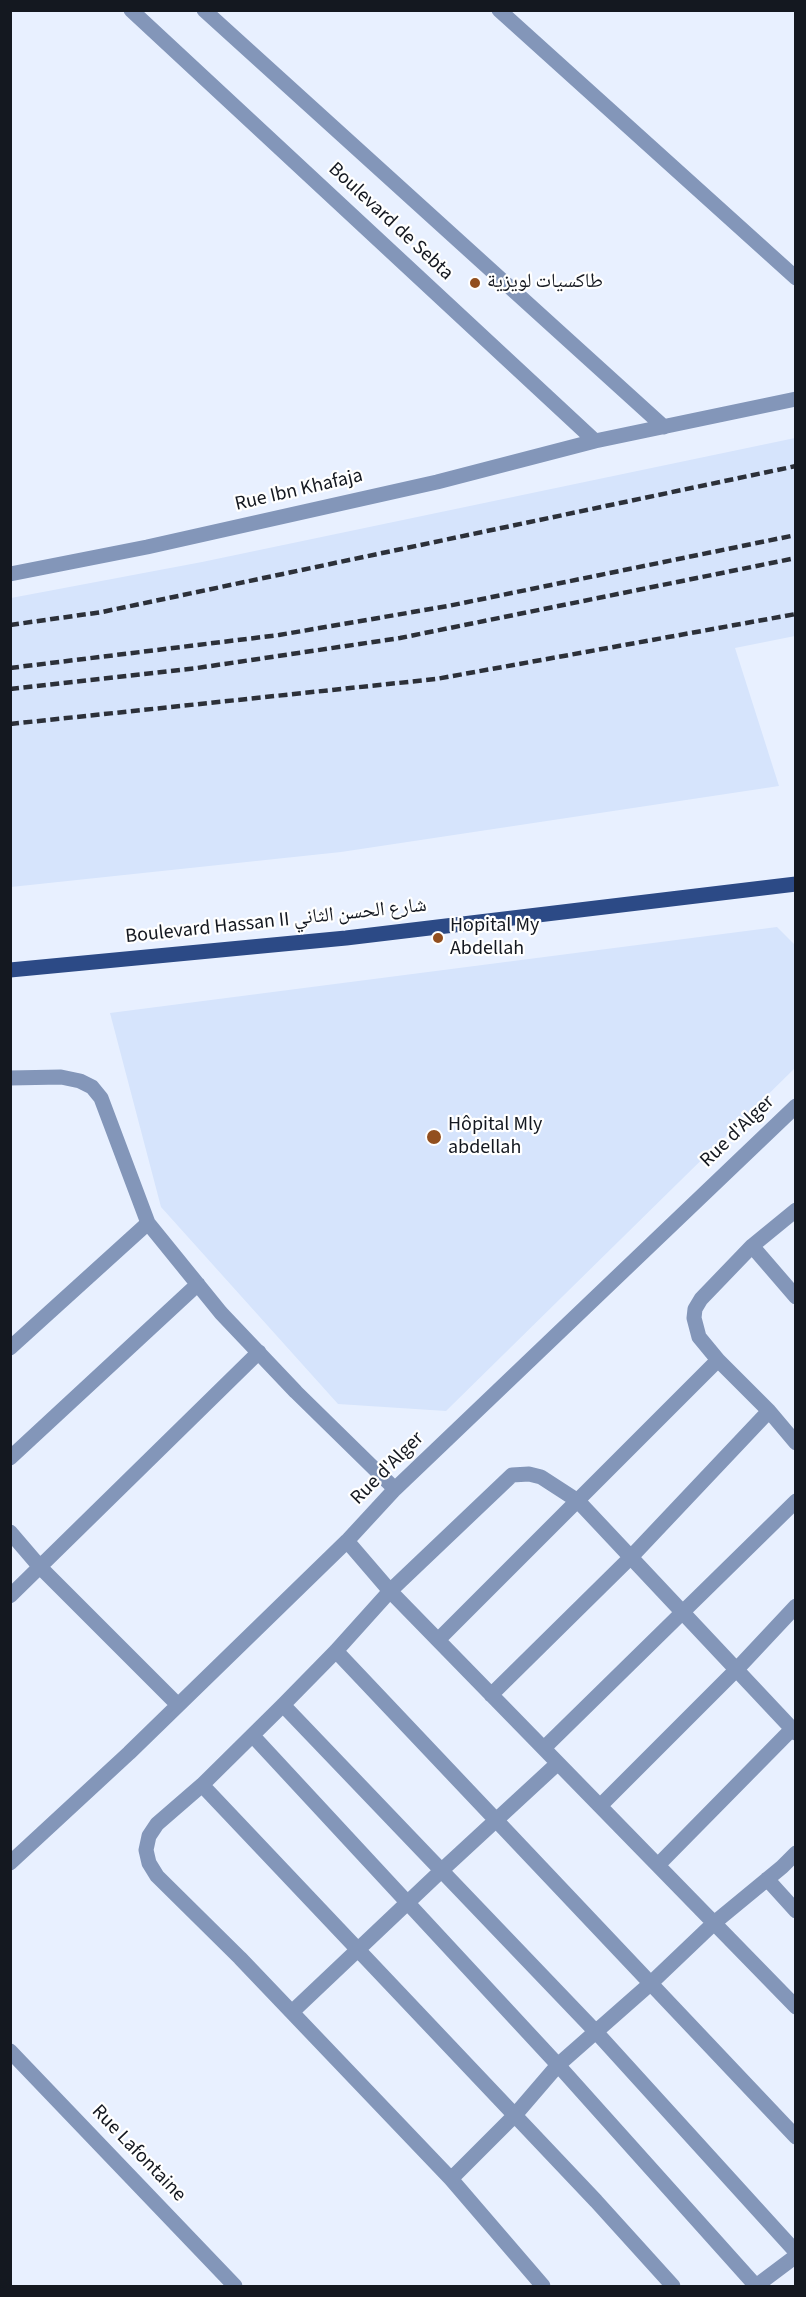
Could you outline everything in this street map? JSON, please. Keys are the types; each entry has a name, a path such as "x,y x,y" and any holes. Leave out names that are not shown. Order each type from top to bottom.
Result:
{"main road":[{"name":"Boulevard Hassan II شارع الحسن الثاني","path":"10,970 346,938 795,884"}],"street":[{"name":"Boulevard de Sebta","path":"131,10 595,441"},
{"name":"Boulevard de Sebta","path":"204,10 664,427"},
{"path":"499,10 795,278"},
{"path":"595,441 795,399"},
{"name":"Rue Ibn Khafaja","path":"10,574 147,547 437,482 595,441"},
{"path":"10,1078 61,1077 80,1081 92,1087 101,1098 148,1223 221,1313 395,1489"},
{"name":"Rue d'Alger","path":"10,1863 178,1705 347,1541 395,1489 795,1106"},
{"path":"795,1210 752,1246 701,1299 695,1309 694,1318 699,1337 718,1360 769,1411 795,1443"},
{"path":"10,1348 148,1223"},
{"path":"752,1246 795,1297"},
{"path":"10,1458 198,1284"},
{"path":"10,1596 259,1352"},
{"path":"438,1640 718,1360"},
{"path":"491,1695 631,1557 769,1411"},
{"path":"543,2286 452,2179 240,1958 157,1876 149,1863 147,1844 157,1824 253,1736 336,1651 390,1591 512,1475 529,1474 541,1477 578,1501 794,1731 658,1865"},
{"path":"544,1748 683,1614 795,1501"},
{"path":"10,1532 40,1567 178,1705"},
{"path":"347,1541 390,1591 795,2007"},
{"path":"600,1806 738,1669 795,1606"},
{"path":"336,1651 795,2137"},
{"path":"253,1736 558,2065 756,2286 795,2254 597,2033 283,1705"},
{"path":"292,2012 558,1763"},
{"path":"202,1785 674,2286"},
{"path":"452,2179 515,2115 558,2065 597,2033 714,1923 795,1853"},
{"path":"767,1879 795,1911"},
{"name":"Rue Lafontaine","path":"10,2051 235,2286"}],"shaded area":[{"path":"795,438 795,636 735,648 779,786 341,852 11,887 11,598 202,562"},
{"name":"Hôpital Mly abdellah","path":"777,927 795,945 795,1068 446,1411 338,1404 161,1207 110,1013"}],"railway":[{"path":"10,625 102,612 796,466"},
{"path":"10,668 279,635 448,606 796,535"},
{"path":"10,689 197,668 400,638 796,558"},
{"path":"10,724 436,679 796,614"}],"place":[{"name":"طاكسيات لويزية","path":"475,283"},
{"name":"Hopital My Abdellah","path":"438,938"},
{"name":"Hôpital Mly abdellah","path":"434,1137"}]}
